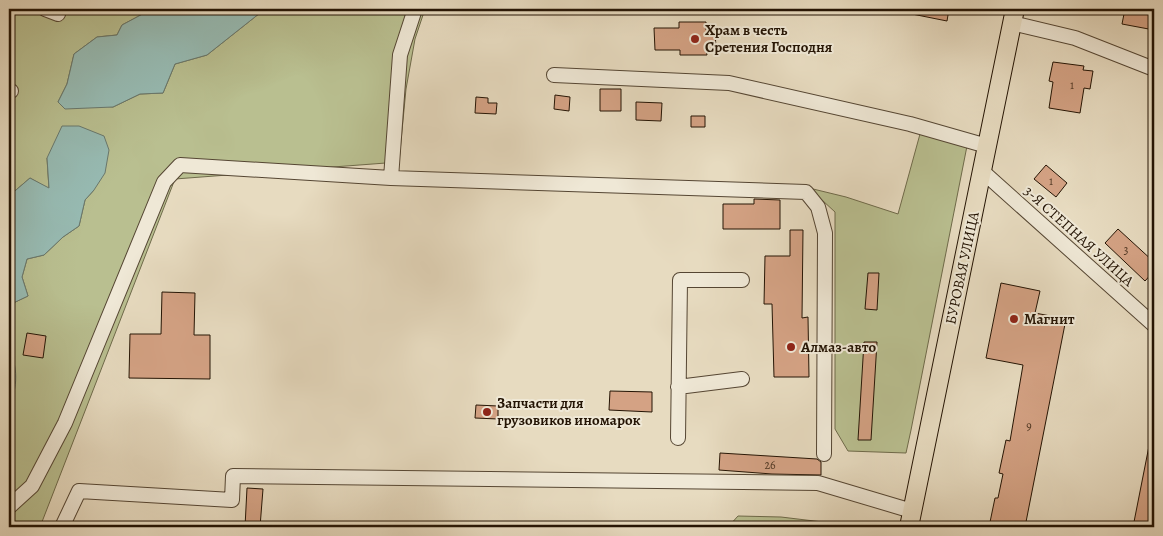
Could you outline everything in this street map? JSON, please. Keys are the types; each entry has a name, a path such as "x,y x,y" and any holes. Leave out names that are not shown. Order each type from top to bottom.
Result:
{"main road":[{"name":"БУРОВАЯ УЛИЦА","path":"910,519 1014,16"}],"street":[{"path":"391,178 400,55 415,9"},
{"path":"1014,16 1154,69"},
{"path":"554,76 728,83 910,124 987,146"},
{"path":"9,507 32,486 65,423 164,182 180,165 391,178 806,192 818,207 824,233 824,454"},
{"name":"3-Я СТЕПНАЯ УЛИЦА","path":"982,171 1154,324"},
{"path":"678,438 680,280 742,280"},
{"path":"678,387 742,379"},
{"path":"62,527 79,491 232,500 233,476 818,483 910,519"}],"green space":[{"path":"9,9 152,9 122,25 117,35 97,37 74,54 67,84 58,102 113,107 140,94 163,93 175,64 207,55 265,9 425,9 415,39 406,89 399,162 175,179 40,527 9,527 9,403 13,397 12,356 9,352 9,305 28,296 22,277 27,259 44,255 63,237 79,226 85,200 94,190 47,158 49,189 30,178 9,196"},
{"path":"920,134 967,146 906,453 848,451 835,429 835,212 809,188 846,197 898,214"},
{"path":"738,516 781,517 864,527 728,527"}],"water":[{"path":"152,9 265,9 207,55 175,64 163,93 140,94 113,107 65,109 58,102 67,84 74,54 97,37 117,35 122,25"},
{"path":"62,126 79,126 104,136 109,150 105,173 85,200 79,226 63,237 44,255 27,259 22,277 28,296 9,305 9,196 30,178 49,188 47,158"},
{"path":"9,352 14,363 16,377 14,392 9,403"}],"building":[{"path":"913,9 949,9 947,21 912,14"},
{"path":"1125,9 1154,9 1154,30 1122,24"},
{"path":"679,22 706,22 706,30 715,30 716,49 706,49 707,55 680,55 680,50 655,50 654,28 679,28"},
{"path":"1053,62 1084,66 1083,70 1093,71 1090,89 1084,88 1080,113 1049,108 1053,82 1049,81"},
{"path":"600,89 621,89 621,111 600,111"},
{"path":"555,95 570,97 569,111 554,109"},
{"path":"476,97 488,98 488,103 497,103 496,114 475,113"},
{"path":"636,102 662,103 661,121 636,120"},
{"path":"691,116 705,116 705,127 691,127"},
{"path":"1046,165 1067,183 1056,197 1034,179"},
{"path":"754,199 780,200 780,229 723,229 723,204 754,204"},
{"path":"1118,229 1154,262 1154,271 1145,281 1105,243"},
{"path":"790,230 803,230 802,318 808,317 809,377 774,377 772,304 764,304 765,256 790,256"},
{"path":"868,273 879,273 877,310 865,309"},
{"path":"1001,283 1040,291 1035,313 1066,319 1025,527 989,527 995,498 998,498 1003,474 999,473 1006,440 1010,441 1023,365 986,358"},
{"path":"162,292 195,293 194,335 210,335 210,379 129,378 130,334 161,334"},
{"path":"27,333 46,336 43,358 23,355"},
{"path":"864,342 877,342 871,440 858,440"},
{"path":"610,391 652,392 652,412 609,410"},
{"name":"Запчасти для грузовиков иномарок","path":"476,405 498,406 498,419 475,418"},
{"path":"1149,446 1154,446 1154,527 1133,527"},
{"path":"720,453 817,459 821,462 821,475 719,470"},
{"path":"247,488 263,489 260,527 245,527"}],"place":[{"name":"Храм в честь Сретения Господня","path":"695,39"},
{"name":"Магнит","path":"1014,319"},
{"name":"Алмаз-авто","path":"791,347"},
{"name":"Запчасти для грузовиков иномарок","path":"487,412"}]}
